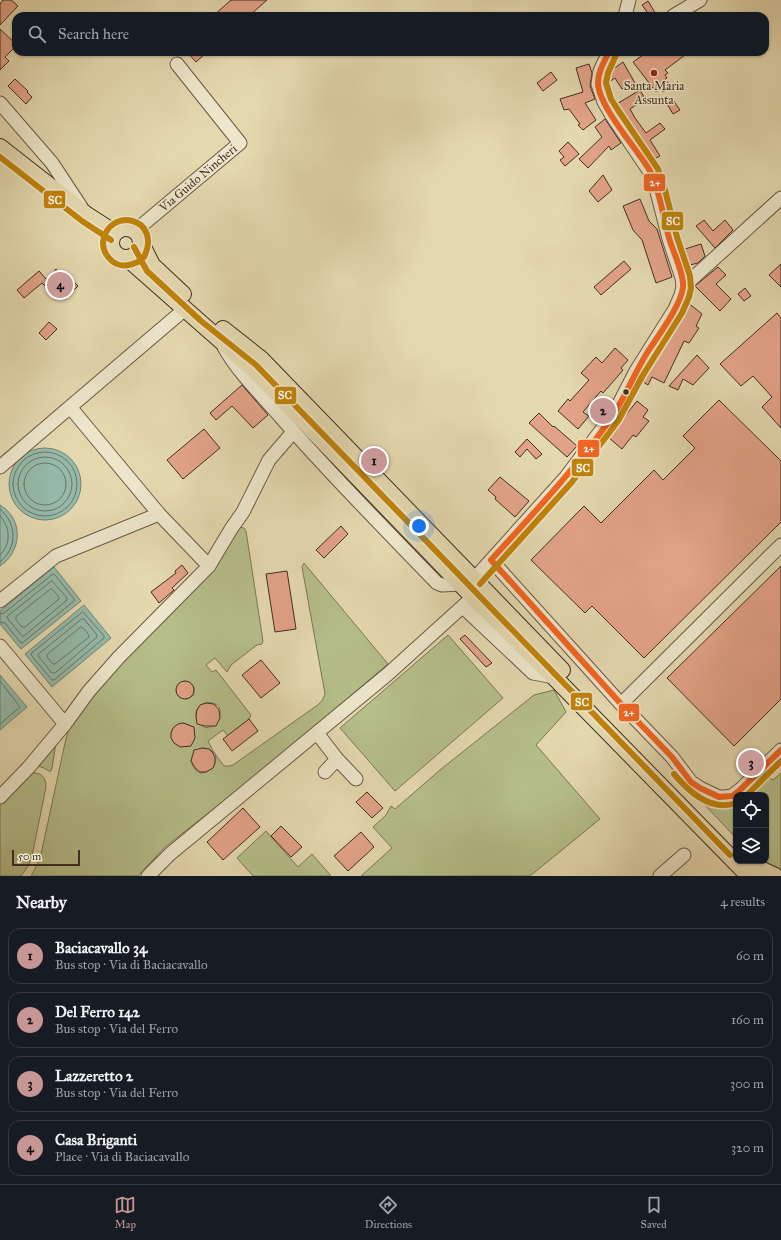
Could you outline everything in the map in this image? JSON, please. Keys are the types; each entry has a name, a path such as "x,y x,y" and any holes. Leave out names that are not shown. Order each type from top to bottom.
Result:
{"main road":[{"path":"0,147 87,215 115,233"},
{"path":"138,237 140,249 137,254 126,258 119,257 115,254 111,243 112,238 118,230 125,228 138,237 152,265 206,315 261,359 467,581 468,602 554,677 668,795 742,869 752,876"},
{"path":"126,258 253,369 733,846"},
{"path":"754,864 760,869 775,876"}],"street":[{"path":"626,12 629,0"},
{"path":"680,12 700,0"},
{"path":"607,56 600,71 598,84 604,102 611,114 650,172 658,192 669,239 684,287"},
{"name":"Via Guido Nincheri","path":"138,237 240,143 177,64"},
{"path":"4,107 52,163 87,215"},
{"path":"219,338 234,363 293,432 437,583 442,586 467,581 491,560 566,477 612,416 620,404 636,371 675,309 684,287 781,198"},
{"path":"0,467 185,309"},
{"path":"70,407 159,514 208,566"},
{"path":"0,797 29,767 65,724 89,690 119,657 208,566 243,512 269,460 293,432"},
{"path":"0,602 56,556 159,514"},
{"path":"621,704 781,545"},
{"path":"491,560 621,704 672,758 691,782 700,788 719,797 732,796 781,750"},
{"path":"148,876 170,854 388,674 468,602"},
{"path":"0,646 65,724"},
{"path":"317,733 337,759 356,779"},
{"path":"325,772 337,759"},
{"path":"660,876 684,855"}],"green space":[{"path":"239,527 244,528 246,531 263,641 262,644 257,645 231,665 227,672 215,658 206,665 212,672 216,670 251,715 249,719 228,736 223,730 208,741 224,766 233,765 319,704 325,694 302,567 304,563 388,664 253,778 165,847 138,876 31,876 40,859 70,724 129,653 200,584","holes":["181,682 189,682 194,687 194,695 187,699 179,697 176,689","202,704 214,704 219,707 220,713 218,719 215,724 209,727 204,727 198,721 196,715 198,708","183,723 190,726 193,730 195,735 191,744 180,746 174,743 171,733 172,730 179,724","202,748 211,750 215,755 215,761 212,767 201,773 195,770 191,761 194,753"]},
{"path":"448,635 503,698 395,791 340,728"},
{"path":"554,690 566,712 536,745 600,819 530,876 361,876 392,848 373,827 386,815 391,806 395,809 440,770 534,695"},
{"path":"56,743 51,771 38,766"},
{"path":"31,773 40,774 45,780 46,787 32,856 28,866 21,876 0,876 0,802"},
{"path":"781,773 781,874 765,864 769,864 769,792 744,792 765,774 773,780"},
{"path":"688,787 733,798 733,835"},
{"path":"266,831 298,867 312,854 331,876 253,876 237,858"}],"water":[{"path":"45,448 65,454 75,464 81,484 75,504 65,514 45,520 25,514 15,504 9,484 15,464 25,454"},
{"path":"0,505 8,511 13,518 17,536 13,553 0,566"},
{"path":"54,567 81,601 21,649 0,624 0,611"},
{"path":"84,605 111,638 52,687 25,654"},
{"path":"0,675 27,707 0,730"}],"building":[{"path":"3,0 11,0 18,6 0,25 0,4"},
{"path":"231,0 267,0 254,12 218,12"},
{"path":"648,1 655,12 647,12 642,5"},
{"path":"0,29 12,40 12,50 5,57 9,61 0,70"},
{"path":"191,56 203,56 196,62"},
{"path":"641,56 684,56 665,70 668,73 665,75 667,78 665,79 671,86 663,92 660,89 656,92 633,62"},
{"path":"623,62 635,83 622,89 615,78 606,84 608,73"},
{"path":"589,64 592,73 590,86 595,99 585,103 596,120 583,130 578,125 580,124 569,109 564,110 560,99 583,92 576,68"},
{"path":"551,72 557,80 543,91 537,83"},
{"path":"15,79 28,91 27,92 32,97 26,104 8,86"},
{"path":"640,90 645,99 630,109 635,118 646,133 660,123 665,129 650,140 660,156 652,160 615,105"},
{"path":"673,100 680,110 673,114 667,104"},
{"path":"605,119 621,143 611,150 609,146 588,168 579,159 602,137 595,127"},
{"path":"568,142 579,154 565,166 560,160 564,157 559,151"},
{"path":"603,175 612,190 598,202 589,191"},
{"path":"640,199 649,221 657,229 672,277 656,283 642,240 633,230 623,206"},
{"path":"704,220 713,231 725,220 733,230 715,248 696,226"},
{"path":"701,244 705,256 698,263 690,265 685,249"},
{"path":"624,261 631,269 601,295 594,287"},
{"path":"781,264 781,287 769,275"},
{"path":"718,267 726,275 716,284 731,299 720,311 695,286"},
{"path":"56,269 64,278 67,275 78,286 65,299 60,294 56,297 42,283 24,298 17,290 39,271 46,279"},
{"path":"745,288 751,296 744,301 738,294"},
{"path":"687,302 702,314 696,326 699,328 689,343 684,341 664,383 652,377 648,385 640,380"},
{"path":"777,313 781,318 781,428 762,407 772,397 753,376 741,386 720,364"},
{"path":"49,322 57,329 46,340 39,333"},
{"path":"615,348 628,360 621,368 623,370 618,376 603,393 601,391 583,412 589,416 578,429 558,411 568,399 570,401 589,380 581,373 596,357 602,363"},
{"path":"697,355 709,368 693,385 683,379 678,390 669,386"},
{"path":"242,385 268,415 253,428 232,406 216,420 210,413"},
{"path":"719,400 781,461 781,522 644,658 592,606 585,613 531,560 584,506 601,523 654,470 663,480 695,448 683,436"},
{"path":"637,401 648,410 643,417 649,421 636,437 633,435 622,449 608,437"},
{"path":"539,413 553,427 554,426 577,446 567,457 529,423"},
{"path":"204,429 220,448 183,479 167,460"},
{"path":"527,439 542,454 536,459 527,449 520,457 515,452"},
{"path":"500,477 529,501 515,517 495,499 496,497 488,490"},
{"path":"341,526 348,534 324,558 316,550"},
{"path":"182,565 188,573 172,588 174,590 159,603 151,592 176,573 175,571"},
{"path":"781,566 781,699 734,746 667,678"},
{"path":"287,571 296,629 275,632 266,574"},
{"path":"465,635 492,663 486,667 460,639"},
{"path":"261,660 280,683 261,698 242,675"},
{"path":"181,681 189,681 194,686 192,697 189,699 181,699 176,694 176,686"},
{"path":"206,703 214,704 219,710 220,718 216,726 197,724 197,710 200,705"},
{"path":"249,719 258,731 232,751 223,739"},
{"path":"183,723 194,727 195,738 191,746 180,747 174,743 171,738 173,728 178,724"},
{"path":"202,748 209,749 215,758 213,768 206,772 200,772 191,761 194,750"},
{"path":"367,792 383,808 372,818 356,802"},
{"path":"243,808 260,827 223,860 207,842"},
{"path":"281,826 302,847 291,857 271,836"},
{"path":"361,832 374,847 348,871 334,856"}],"transit line":[{"name":"2+","path":"491,560 569,473 612,417 642,361 678,303 683,287 682,275 669,238 659,195 650,171 611,115 604,104 600,93 598,83 599,75 607,56"},
{"name":"SC","path":"480,584 572,482 618,421 643,375 682,313 689,297 691,288 690,276 677,237 658,169 611,99 606,83 608,73 616,56"},
{"name":"SC","path":"0,157 82,221 111,240"},
{"name":"SC","path":"140,261 125,266 119,265 112,261 107,255 103,242 107,231 114,224 123,220 132,221 141,225 146,233 148,243 144,257"},
{"name":"SC","path":"134,247 147,271 201,321 256,365 730,855"},
{"name":"2+","path":"491,560 621,704 672,757 691,782 700,788 719,797 732,796 781,750"},
{"name":"SC","path":"750,792 781,761"},
{"name":"SC","path":"674,774 686,787 701,799 718,805 733,804"}],"place":[{"name":"Santa Maria Assunta","path":"654,73"},
{"name":"Casa Briganti","path":"60,285"},
{"name":"Del Ferro 142","path":"603,411"},
{"name":"Baciacavallo 34","path":"374,461"},
{"name":"Lazzeretto 2","path":"751,763"}]}
